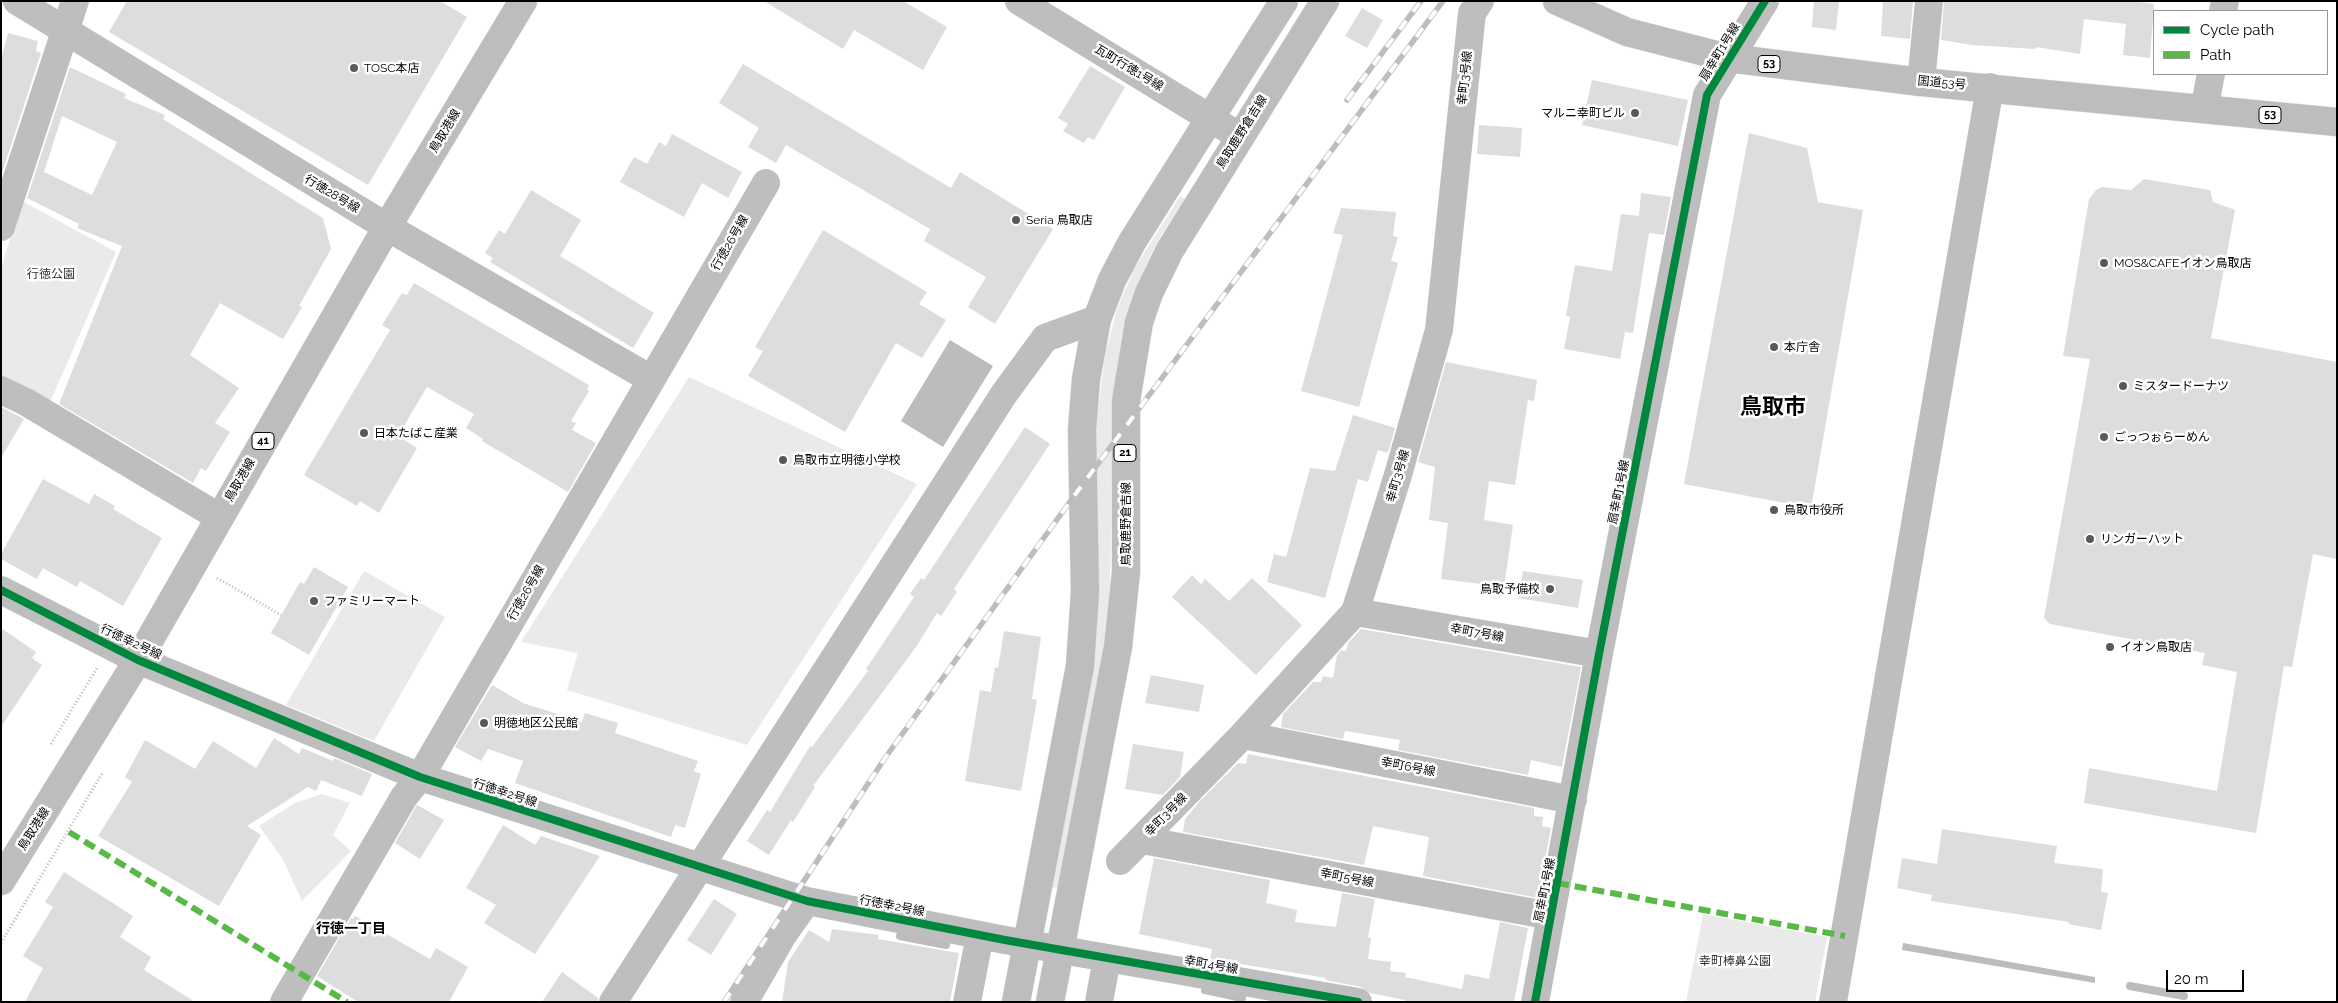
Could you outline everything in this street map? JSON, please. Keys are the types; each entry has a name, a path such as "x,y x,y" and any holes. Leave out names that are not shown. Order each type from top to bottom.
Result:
{"main road":[{"name":"鳥取港線","path":"1,881 138,660 387,227 523,1"},
{"path":"1016,1002 1080,666 1084,592 1082,430 1086,379 1097,319 1112,280 1129,249 1284,1"},
{"name":"鳥取鹿野倉吉線","path":"1050,1002 1114,672 1122,615 1126,572 1125,408 1136,337 1149,293 1170,250 1324,1"},
{"name":"国道53号","path":"1557,1 1627,32 1728,58 1921,82 1990,87 2337,122"}],"street":[{"name":"行徳28号線","path":"17,1 387,227 651,379"},
{"path":"1,227 75,1"},
{"name":"幸町3号線","path":"1120,861 1243,735 1355,612 1398,475 1439,330 1472,12 1480,1"},
{"name":"扇幸町1号線","path":"1536,1002 1599,654 1707,94 1765,1"},
{"path":"1921,82 1929,1"},
{"name":"瓦町行徳1号線","path":"1027,3 1239,136"},
{"path":"2204,109 2211,75"},
{"path":"1833,1002 1990,87"},
{"name":"行徳26号線","path":"284,1002 404,797 420,777 766,182"},
{"path":"614,1002 1004,394 1045,338 1097,319"},
{"path":"1,390 26,402 219,517"},
{"name":"行徳幸2号線","path":"1,590 138,660 420,777 808,901 1060,950"},
{"name":"幸町7号線","path":"1355,612 1599,654"},
{"name":"幸町6号線","path":"1243,735 1573,800"},
{"name":"幸町5号線","path":"1142,840 1551,916"},
{"path":"744,1002 783,935 808,901"},
{"path":"968,1002 980,935"},
{"name":"幸町4号線","path":"1060,950 1358,1002"},
{"path":"1099,1002 1107,958"}],"path":[{"path":"215,576 281,615"},
{"path":"51,744 102,661"},
{"path":"1,943 108,763"}],"green space":[{"path":"1180,196 1185,199 1160,237 1146,265 1128,311 1122,334 1113,402 1110,584 1103,654 1058,888 1051,887 1088,692 1095,435 1105,354 1117,309 1134,269"},
{"name":"行徳公園","path":"22,201 116,252 50,402 1,377 1,268"},
{"path":"689,377 917,484 747,745 567,690 578,653 521,642"},
{"path":"364,571 445,617 374,741 286,705"},
{"path":"322,794 350,803 333,835 351,851 302,901 282,858 259,826 295,803"},
{"name":"幸町棒鼻公園","path":"1703,914 1827,937 1815,1002 1686,1002"}],"shaded area":[{"path":"950,340 993,366 943,447 901,421"},
{"path":"1903,943 2095,977 2095,983 1902,950"}],"building":[{"path":"127,1 440,1 467,17 368,185 109,32"},
{"path":"764,1 903,1 947,27 923,70 854,30 843,49"},
{"path":"1814,1 1839,1 1836,30 1812,27"},
{"path":"1883,1 1913,1 1910,39 1881,36"},
{"path":"1944,1 2133,1 2154,4 2150,58 2123,55 2126,24 2084,19 2080,54 2036,47 2035,49 1972,45 1941,40"},
{"path":"1362,8 1383,20 1367,48 1345,36"},
{"path":"8,33 38,41 36,51 41,53 1,176 1,59"},
{"path":"743,64 951,188 960,172 1053,229 995,324 968,307 986,277 924,241 930,229 786,145 776,163 748,147 759,128 719,103"},
{"path":"1090,66 1125,87 1094,140 1088,137 1084,143 1063,131 1068,124 1058,118"},
{"path":"70,67 126,94 124,98 165,115 163,119 323,218 331,249 299,306 302,307 283,339 220,303 190,355 239,388 215,423 230,432 206,471 201,468 193,483 59,404 122,246 77,228 79,224 27,198","holes":["62,116 117,142 92,195 44,172"]},
{"name":"マルニ幸町ビル","path":"1592,80 1688,100 1678,146 1582,125"},
{"path":"1479,125 1522,128 1520,157 1477,154"},
{"name":"本庁舎","path":"1749,133 1807,148 1818,202 1863,210 1811,508 1684,484"},
{"path":"672,134 742,172 728,198 702,183 684,217 620,182 634,157 647,164 659,142 666,146"},
{"path":"2144,179 2210,190 2213,202 2235,210 2211,338 2337,362 2337,559 2313,554 2292,667 2284,666 2256,833 2084,803 2089,768 2217,791 2237,672 2202,665 2205,653 2050,624 2044,618 2090,359 2063,356 2089,199 2096,190 2102,187 2131,190"},
{"path":"531,190 581,220 560,256 654,313 633,348 490,262 493,258 485,253 499,230 505,234"},
{"path":"1641,193 1671,197 1664,235 1649,233 1633,333 1625,332 1620,359 1564,349 1570,317 1566,316 1575,265 1612,271 1621,214 1639,216"},
{"path":"1341,208 1396,212 1393,236 1398,237 1391,261 1398,263 1359,407 1301,391 1343,235 1333,233"},
{"path":"823,230 927,292 919,304 946,320 922,358 896,343 845,432 748,376 763,351 755,347"},
{"path":"414,283 589,385 587,390 589,391 571,421 576,423 572,430 596,443 568,492 482,441 483,439 466,428 474,414 427,387 398,436 417,448 379,513 360,501 357,506 304,475 390,330 382,325 402,293 407,295"},
{"path":"1446,362 1537,380 1534,401 1528,400 1515,485 1489,481 1484,520 1513,525 1504,587 1441,579 1448,523 1429,520 1435,467 1418,462"},
{"path":"1,407 24,419 1,458"},
{"path":"1353,415 1395,428 1388,453 1378,450 1368,482 1358,479 1325,598 1267,582 1274,554 1286,557 1310,468 1335,471"},
{"path":"1025,427 1050,444 954,589 957,592 941,616 937,613 916,647 813,786 815,787 793,822 791,820 769,855 747,841 767,810 770,812 810,746 812,747 868,671 866,669 914,597 910,594 921,578 924,580"},
{"path":"43,479 89,504 94,494 115,506 113,509 162,538 123,606 80,581 77,587 43,568 37,579 1,559 1,554"},
{"name":"ファミリーマート","path":"314,567 348,587 309,655 271,633 300,582 304,584"},
{"name":"鳥取予備校","path":"1523,571 1583,580 1578,608 1518,598"},
{"path":"1192,575 1201,584 1205,579 1229,601 1252,578 1302,625 1256,675 1172,597"},
{"path":"1,628 36,652 32,658 42,665 1,727"},
{"path":"1361,629 1581,667 1562,767 1531,760 1528,775 1398,750 1400,740 1345,731 1343,739 1281,727 1283,714 1313,682 1321,682 1323,676 1333,678 1337,655 1341,650 1346,651 1348,643"},
{"path":"1004,631 1041,637 1032,699 1037,700 1021,791 965,781 980,690 991,692 995,667 998,668"},
{"path":"1151,675 1204,685 1199,712 1145,703"},
{"path":"492,685 523,703 582,722 585,713 618,723 615,733 698,761 694,771 701,774 685,828 675,825 671,837 515,783 523,761 488,749 481,761 455,747"},
{"path":"274,738 299,754 302,748 333,761 334,758 372,774 362,796 321,780 316,791 308,787 247,826 261,835 219,906 98,836 132,782 125,777 145,740 195,769 213,741 256,768"},
{"path":"1133,744 1184,752 1180,777 1163,795 1125,789"},
{"path":"1248,754 1534,808 1534,816 1543,817 1542,826 1551,828 1538,898 1423,876 1429,837 1373,826 1364,865 1183,832 1185,819 1200,801 1238,763 1246,764"},
{"path":"417,805 444,820 420,859 395,843"},
{"path":"503,825 535,845 541,836 600,856 535,954 484,923 496,905 466,888"},
{"path":"1942,829 2057,846 2054,863 2103,869 2101,892 2108,893 2101,930 2068,924 2069,922 1931,901 1932,895 1897,888 1902,858 1937,864"},
{"path":"1154,858 1270,880 1266,903 1297,910 1295,922 1336,927 1342,893 1375,899 1368,937 1371,938 1368,959 1391,962 1390,971 1406,973 1405,977 1462,989 1465,974 1489,979 1500,922 1528,928 1514,1002 1405,1002 1405,1000 1370,993 1361,987 1325,980 1326,978 1210,959 1212,949 1139,934"},
{"path":"64,872 133,916 120,937 151,957 144,970 195,1002 25,1002 43,968 23,956 53,907 45,902"},
{"path":"714,899 737,914 711,955 687,940"},
{"path":"355,916 430,959 436,948 468,967 449,1002 358,1002 317,976 351,918 353,919"},
{"path":"832,929 879,935 878,939 959,953 950,1002 782,1002 788,962 809,930 829,942"},
{"path":"562,972 598,998 597,1002 542,1002"}],"waterway":[{"path":"900,936 946,945"},
{"path":"2130,986 2184,996"},
{"path":"1205,990 1242,998"}],"railway":[{"path":"1347,100 1421,1"},
{"path":"724,1002 885,758 1074,496 1443,1"}],"marked path":[{"path":"69,832 347,1002"},
{"path":"1557,883 1845,936"}],"cycle path":[{"path":"1535,1002 1599,654 1707,95 1765,1"},
{"path":"1,590 138,660 420,777 807,901 1005,940 1358,1002"}],"place":[{"name":"TOSC本店","path":"354,68"},
{"name":"マルニ幸町ビル","path":"1635,113"},
{"name":"Seria 鳥取店","path":"1016,220"},
{"name":"MOS&CAFEイオン鳥取店","path":"2104,263"},
{"name":"本庁舎","path":"1774,347"},
{"name":"ミスタードーナツ","path":"2123,386"},
{"name":"日本たばこ産業","path":"364,433"},
{"name":"ごっつぉらーめん","path":"2104,437"},
{"name":"鳥取市立明徳小学校","path":"783,460"},
{"name":"鳥取市役所","path":"1774,510"},
{"name":"リンガーハット","path":"2090,539"},
{"name":"鳥取予備校","path":"1550,589"},
{"name":"ファミリーマート","path":"314,601"},
{"name":"イオン鳥取店","path":"2110,647"},
{"name":"明徳地区公民館","path":"484,723"}],"district":[{"name":"鳥取市","path":"1773,407"},
{"name":"行徳一丁目","path":"351,929"}]}
